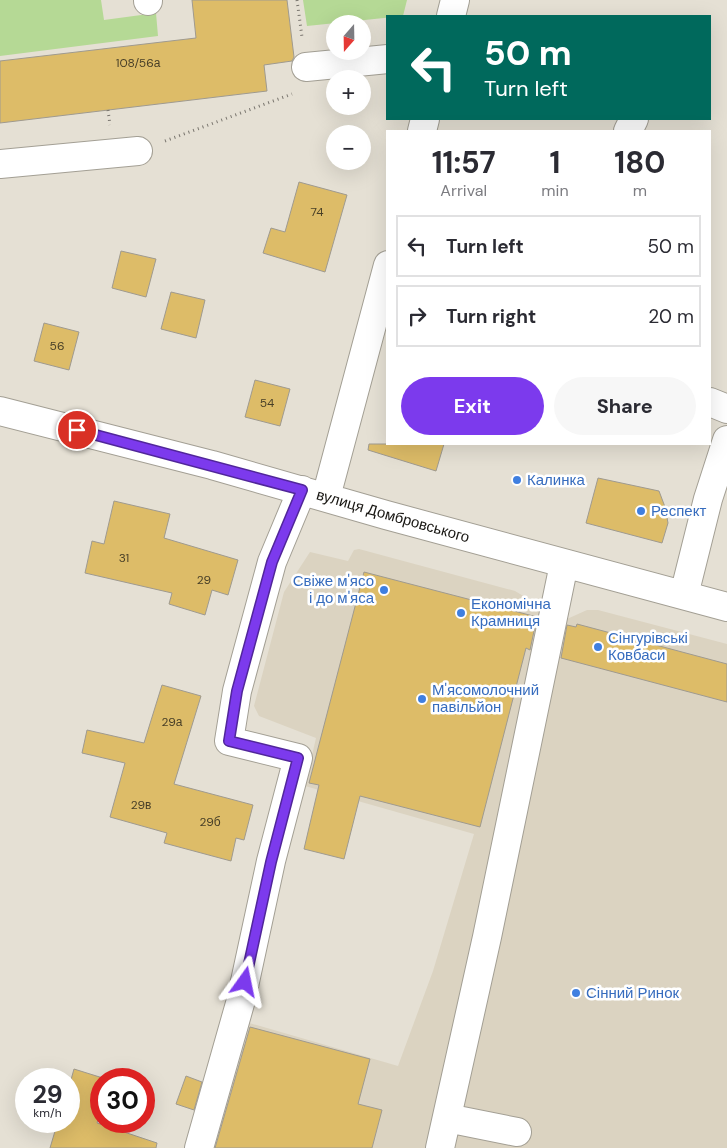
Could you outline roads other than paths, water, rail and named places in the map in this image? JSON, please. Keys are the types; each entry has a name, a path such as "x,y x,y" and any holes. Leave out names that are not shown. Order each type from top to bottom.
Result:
{"street":[{"path":"451,15 455,0"},
{"path":"306,67 386,59"},
{"path":"0,164 138,151"},
{"path":"199,1148 241,1000 271,862 298,758 229,741 237,691 272,562 314,493 378,338 386,280"},
{"path":"711,402 727,409"},
{"name":"вулиця Домбровського","path":"0,411 314,493 564,564 727,607"},
{"path":"684,595 708,499 727,440"},
{"path":"440,1148 487,937 564,564"},
{"path":"447,1118 517,1132"}],"place":[{"name":"Калинка","path":"517,480"},
{"name":"Респект","path":"641,511"},
{"name":"Свіже м'ясо і до м'яса","path":"384,590"},
{"name":"Економічна Крамниця","path":"461,613"},
{"name":"Сінгурівські Ковбаси","path":"598,647"},
{"name":"М'ясомолочний павільйон","path":"422,699"},
{"name":"Сінний Ринок","path":"576,993"}]}
